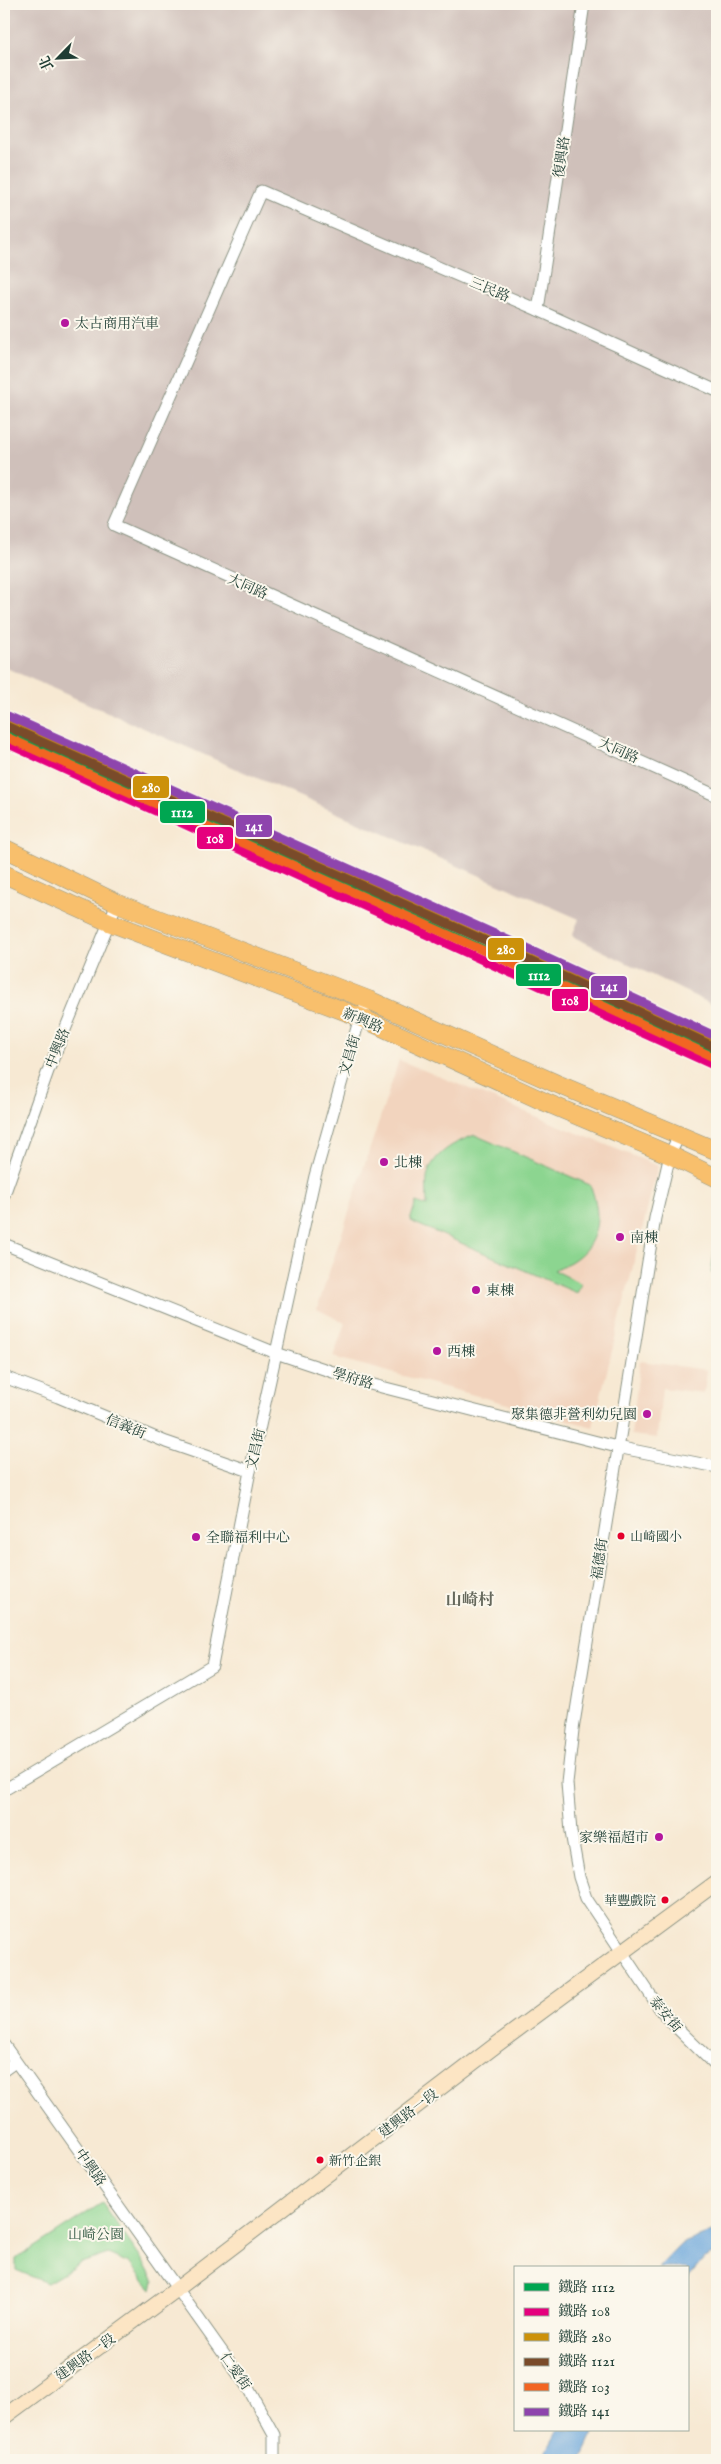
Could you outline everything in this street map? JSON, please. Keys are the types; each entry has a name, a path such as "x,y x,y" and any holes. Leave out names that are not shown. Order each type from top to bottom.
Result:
{"main road":[{"name":"新興路","path":"4,848 117,903 369,1000 547,1080 717,1151"},
{"name":"新興路","path":"4,874 109,922 360,1018 545,1102 670,1155 717,1178"}],"street":[{"name":"復興路","path":"538,310 584,4"},
{"name":"三民路","path":"261,191 538,310 717,391"},
{"name":"大同路","path":"261,191 114,525 717,796"},
{"name":"中興路","path":"4,1195 48,1071 117,903"},
{"name":"文昌街","path":"4,1790 212,1666 250,1471 315,1176 360,1018 369,1000"},
{"name":"福德街","path":"623,1953 586,1898 579,1877 571,1832 567,1783 572,1730 655,1218 670,1155 679,1136"},
{"name":"學府路","path":"4,1244 276,1353 366,1382 617,1447 717,1467"},
{"name":"信義街","path":"4,1378 58,1397 151,1436 250,1471"},
{"name":"建興路一段","path":"4,2417 177,2289 496,2045 717,1882"},
{"name":"泰安街","path":"623,1953 669,2019 717,2067"},
{"name":"中興路","path":"4,2045 177,2289"},
{"path":"4,2070 15,2062"},
{"name":"仁愛街","path":"177,2289 248,2388 274,2436 274,2460"}],"shaded area":[{"path":"4,4 717,4 717,1007 572,936 579,919 4,667"},
{"path":"399,1060 658,1166 593,1427 333,1357 345,1323 317,1309"},
{"name":"聚集德非營利幼兒園","path":"640,1361 707,1370 704,1393 662,1388 657,1438 631,1435"}],"green space":[{"path":"475,1135 590,1185 594,1195 597,1215 594,1235 584,1252 573,1261 554,1270 582,1284 577,1293 410,1221 416,1202 427,1206 427,1178 433,1162 452,1145"},
{"path":"715,1247 717,1247 717,1274 711,1273"},
{"name":"山崎公園","path":"102,2203 142,2260 154,2281 152,2289 129,2263 108,2254 81,2263 47,2283 16,2270 16,2259"}],"water":[{"path":"717,2230 717,2252 706,2257 688,2278 688,2266 660,2266 681,2244"},
{"path":"557,2432 594,2432 581,2460 542,2460"}],"railway":[{"path":"4,714 549,959 717,1037"}],"rail line":[{"name":"141","path":"8,716 506,939 717,1037"},
{"name":"280","path":"8,722 717,1045"},
{"name":"1121","path":"4,725 502,948 717,1048"},
{"name":"1112","path":"4,731 717,1056"},
{"name":"103","path":"4,736 498,957 713,1057"},
{"name":"108","path":"4,742 713,1065"}],"place":[{"name":"太古商用汽車","path":"65,323"},
{"name":"北棟","path":"384,1162"},
{"name":"南棟","path":"620,1237"},
{"name":"東棟","path":"476,1290"},
{"name":"西棟","path":"437,1351"},
{"name":"聚集德非營利幼兒園","path":"647,1414"},
{"name":"山崎國小","path":"621,1536"},
{"name":"全聯福利中心","path":"196,1537"},
{"name":"家樂福超市","path":"659,1837"},
{"name":"華豐戲院","path":"665,1900"},
{"name":"新竹企銀","path":"320,2160"}],"district":[{"name":"山崎村","path":"470,1599"}]}
